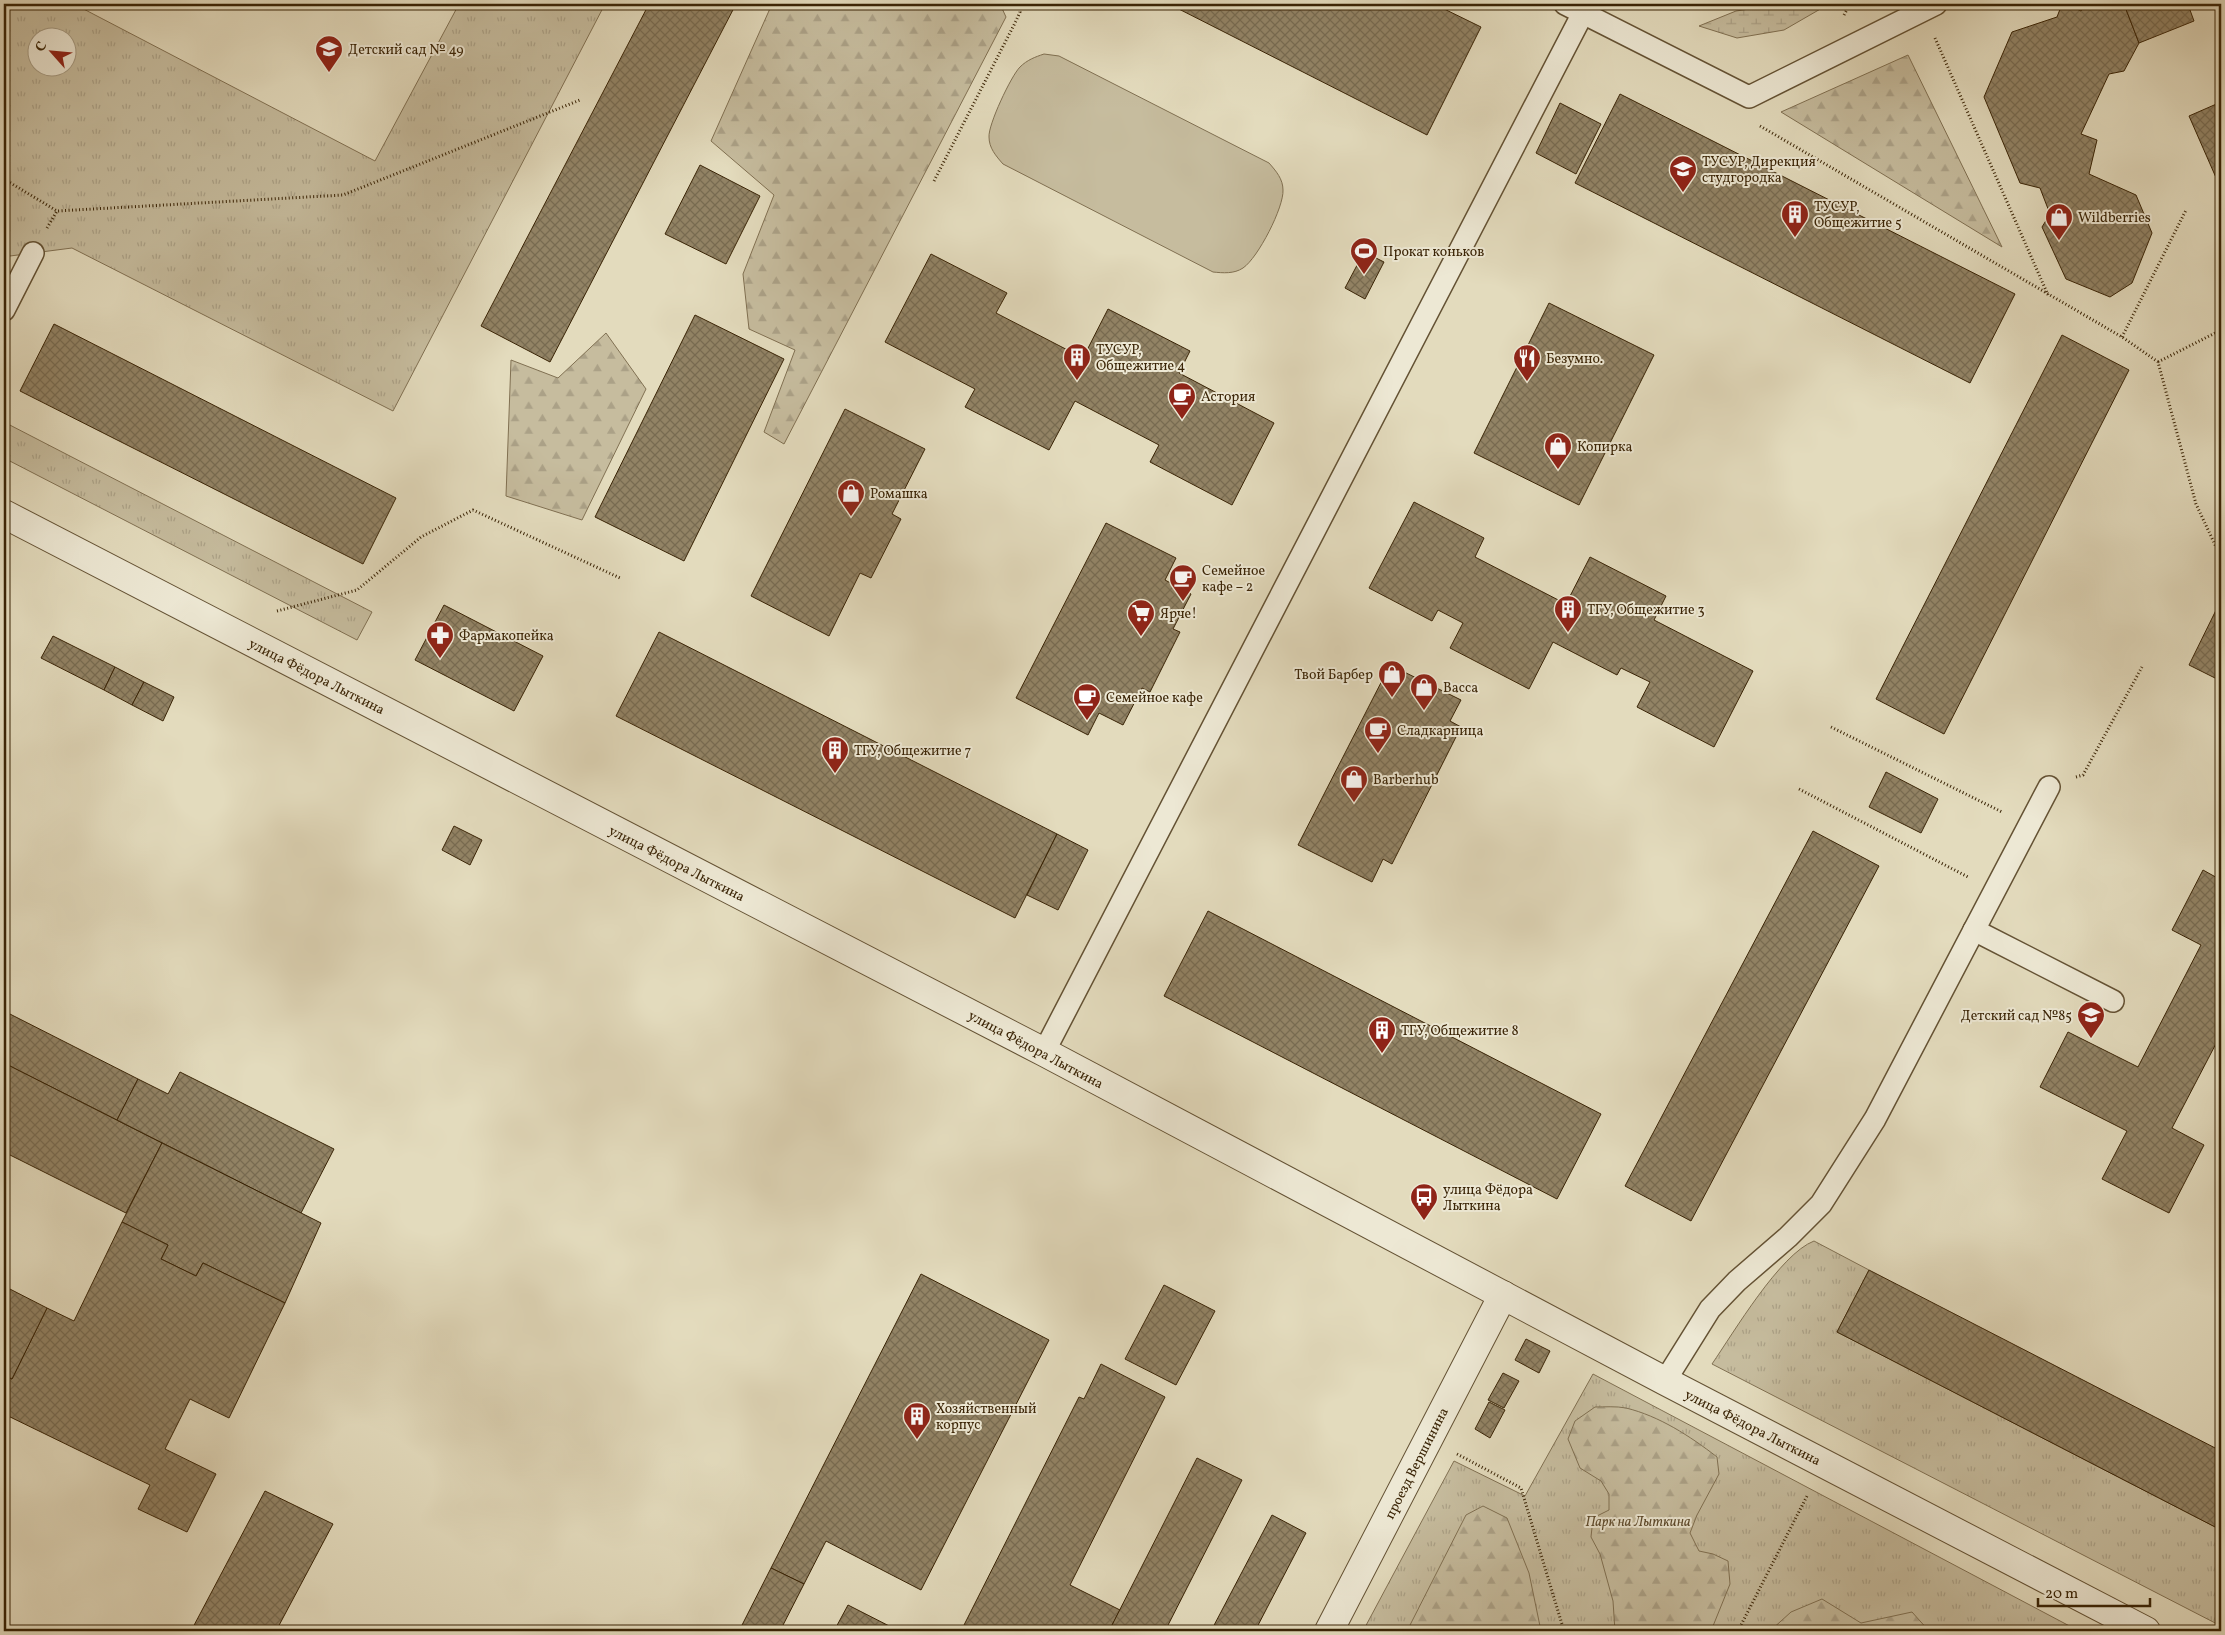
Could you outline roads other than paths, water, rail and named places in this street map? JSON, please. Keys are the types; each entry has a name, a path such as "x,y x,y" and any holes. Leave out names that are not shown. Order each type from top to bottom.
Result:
{"street":[{"name":"улица Фёдора Лыткина","path":"4,514 1044,1052 1665,1381 2146,1631"},
{"name":"проезд Вершинина","path":"1329,1631 1503,1294"}],"lane":[{"path":"1044,1052 1574,8 1749,97 1936,4"},
{"path":"4,310 9,288 33,253"},
{"path":"1665,1381 1710,1309 1737,1281 1788,1237 1821,1204 1874,1119 2049,787"},
{"path":"1974,930 2113,1001"}],"place":[{"name":"Детский сад № 49","path":"329,73"},
{"name":"ТУСУР, Дирекция студгородка","path":"1683,193"},
{"name":"ТУСУР, Общежитие 5","path":"1795,238"},
{"name":"Wildberries","path":"2059,241"},
{"name":"Прокат коньков","path":"1364,275"},
{"name":"ТУСУР, Общежитие 4","path":"1077,381"},
{"name":"Безумно.","path":"1527,382"},
{"name":"Астория","path":"1182,420"},
{"name":"Копирка","path":"1558,470"},
{"name":"Ромашка","path":"851,517"},
{"name":"Семейное кафе – 2","path":"1183,602"},
{"name":"ТГУ, Общежитие 3","path":"1568,633"},
{"name":"Ярче!","path":"1141,637"},
{"name":"Фармакопейка","path":"440,659"},
{"name":"Твой Барбер","path":"1392,698"},
{"name":"Васса","path":"1424,711"},
{"name":"Семейное кафе","path":"1087,721"},
{"name":"Сладкарница","path":"1378,754"},
{"name":"ТГУ, Общежитие 7","path":"835,774"},
{"name":"Barberhub","path":"1354,803"},
{"name":"Детский сад №85","path":"2091,1039"},
{"name":"ТГУ, Общежитие 8","path":"1382,1054"},
{"name":"улица Фёдора Лыткина","path":"1424,1221"},
{"name":"Хозяйственный корпус","path":"917,1440"}],"park label":[{"name":"Парк на Лыткина","path":"1638,1521"}]}
